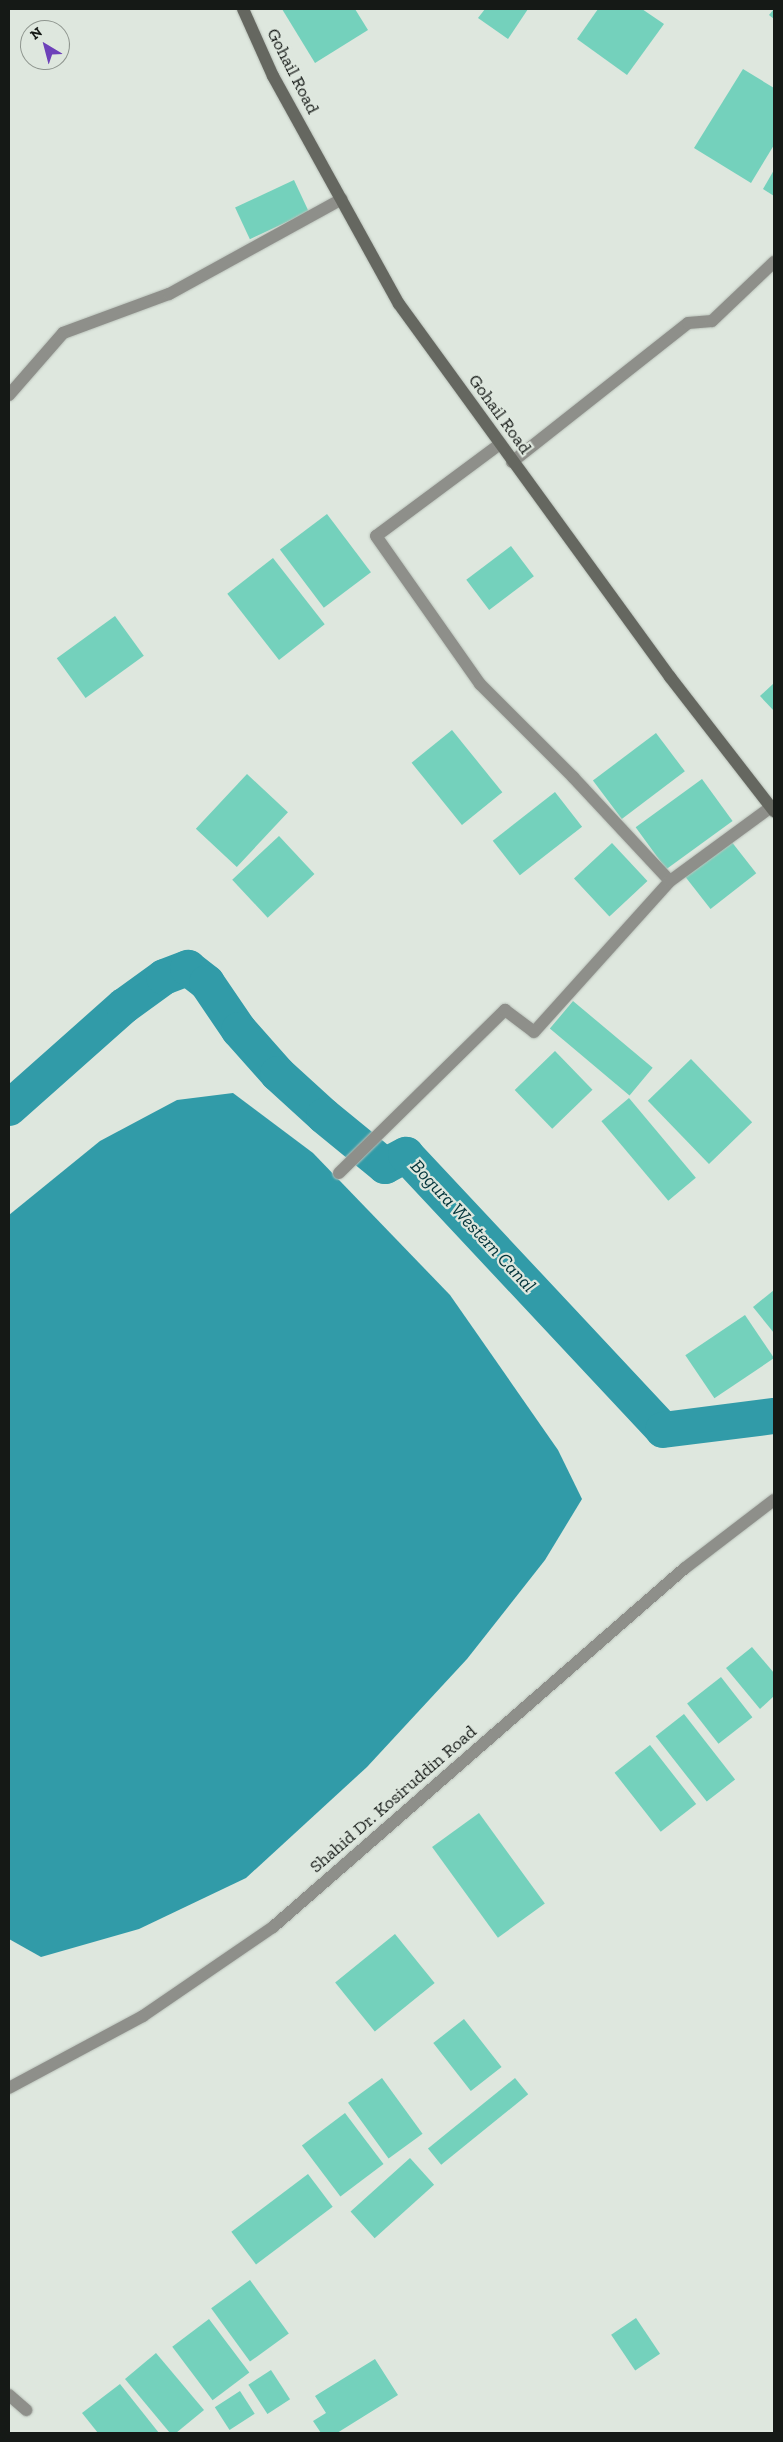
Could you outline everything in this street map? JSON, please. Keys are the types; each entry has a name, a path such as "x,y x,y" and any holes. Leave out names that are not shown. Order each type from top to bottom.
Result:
{"main road":[{"name":"Gohail Road","path":"243,9 273,76 399,304 670,678 773,809"}],"street":[{"path":"9,395 63,333 169,294 342,199"},
{"path":"512,462 688,323 712,322 774,262"},
{"path":"500,444 376,536 480,684 573,777 670,881"},
{"path":"339,1173 505,1010 534,1032 670,881 773,809"},
{"name":"Shahid Dr. Kosiruddin Road","path":"9,2088 143,2016 273,1927 684,1568 774,1500"},
{"path":"9,2395 26,2410"}],"water":[{"path":"233,1093 313,1153 450,1295 558,1450 582,1499 545,1560 467,1659 367,1767 246,1878 139,1929 41,1957 9,1939 9,1215 100,1141 177,1100"}],"building":[{"path":"282,9 355,9 368,30 315,63"},
{"path":"485,9 528,9 508,39 478,18"},
{"path":"598,9 642,9 664,24 627,75 577,39"},
{"path":"774,9 774,19 769,15"},
{"path":"743,69 774,88 774,145 751,183 694,148"},
{"path":"774,170 774,196 763,189"},
{"path":"294,180 309,212 250,239 235,207"},
{"path":"327,514 371,572 324,608 280,550"},
{"path":"511,546 534,576 489,610 466,580"},
{"path":"273,558 325,624 279,660 227,594"},
{"path":"115,616 144,656 86,698 57,658"},
{"path":"774,683 774,711 760,696"},
{"path":"452,730 502,792 462,825 412,763"},
{"path":"656,733 685,771 622,819 593,781"},
{"path":"247,774 288,812 237,867 196,829"},
{"path":"702,779 733,821 666,869 636,827"},
{"path":"555,792 582,827 520,875 493,841"},
{"path":"279,836 314,874 268,918 232,880"},
{"path":"731,841 756,873 711,909 685,877"},
{"path":"612,843 647,881 609,916 574,878"},
{"path":"573,1001 653,1068 630,1095 550,1029"},
{"path":"555,1051 593,1090 552,1129 515,1090"},
{"path":"691,1059 752,1122 709,1164 648,1101"},
{"path":"629,1098 696,1178 668,1201 601,1121"},
{"path":"774,1290 774,1333 753,1307"},
{"path":"745,1315 774,1358 714,1398 685,1355"},
{"path":"752,1647 774,1673 774,1696 760,1709 726,1668"},
{"path":"721,1677 752,1717 719,1744 687,1703"},
{"path":"684,1714 735,1779 707,1802 656,1736"},
{"path":"650,1745 696,1804 661,1832 615,1773"},
{"path":"479,1813 545,1904 498,1938 432,1847"},
{"path":"395,1934 435,1983 375,2031 335,1982"},
{"path":"464,2019 502,2067 471,2091 433,2043"},
{"path":"382,2078 423,2134 389,2159 348,2103"},
{"path":"515,2078 528,2094 441,2165 428,2148"},
{"path":"345,2113 384,2164 340,2197 302,2145"},
{"path":"410,2158 434,2185 375,2238 351,2212"},
{"path":"308,2174 333,2207 256,2265 231,2232"},
{"path":"250,2280 289,2333 250,2362 211,2308"},
{"path":"636,2318 660,2354 635,2370 611,2335"},
{"path":"209,2319 249,2373 213,2400 172,2347"},
{"path":"156,2353 204,2410 176,2433 170,2433 125,2379"},
{"path":"375,2359 398,2395 337,2433 321,2433 313,2421 326,2413 315,2396"},
{"path":"271,2370 290,2399 267,2414 248,2385"},
{"path":"120,2384 159,2433 98,2433 82,2413"},
{"path":"240,2391 255,2414 230,2430 215,2407"}],"waterway":[{"name":"Bogura Western Canal","path":"9,1108 124,1006 164,977 188,968 207,983 239,1030 278,1074 324,1116 385,1166 406,1155 663,1430 774,1416"}]}
